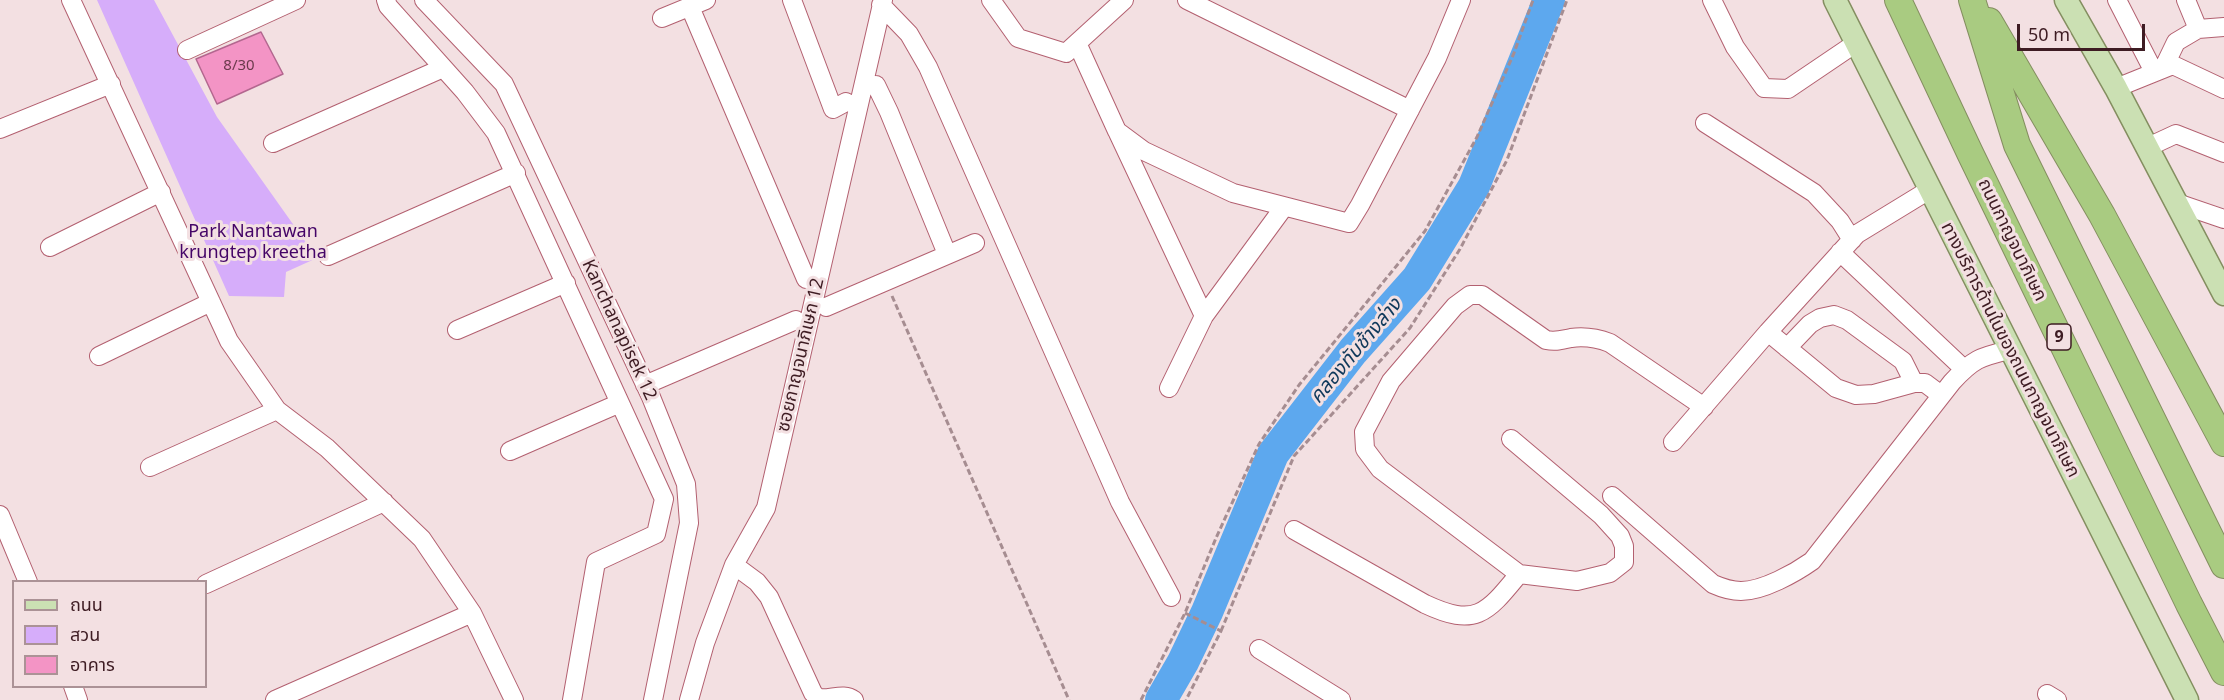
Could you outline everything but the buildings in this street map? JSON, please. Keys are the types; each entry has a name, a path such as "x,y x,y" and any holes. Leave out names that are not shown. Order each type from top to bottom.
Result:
{"highway":[{"name":"ถนนกาญจนาภิเษก","path":"1898,0 1985,185 2224,672"},
{"path":"1975,0 2102,214 2224,443"},
{"path":"1975,0 2017,146 2224,565"}],"main road":[{"name":"ทางบริการด้านในของถนนกาญจนาภิเษก","path":"1835,0 2187,700"},
{"path":"2066,0 2148,147 2224,294"}],"street":[{"path":"71,0 229,341 277,410 327,448 422,539 472,614 514,700"},
{"path":"187,50 296,0"},
{"path":"386,0 388,6 489,124 516,173 664,499 656,534 596,562 572,700"},
{"name":"Kanchanapisek 12","path":"424,0 504,84 645,385 686,484 689,523 653,700"},
{"path":"792,0 833,109 846,102"},
{"path":"991,0 1018,38 1066,53 1124,0"},
{"path":"1187,0 1410,110"},
{"path":"1117,131 1144,151 1233,193 1349,223 1437,58 1461,0"},
{"path":"1712,0 1735,48 1764,88 1788,89 1856,43"},
{"path":"2117,0 2158,71"},
{"path":"2186,0 2198,29"},
{"path":"882,2 909,34 928,67 1120,502 1171,597"},
{"name":"ซอยกาญจนาภิเษก 12","path":"689,700 705,643 734,565 766,508 882,2"},
{"path":"662,18 698,4 806,279"},
{"path":"2158,71 2176,42 2198,29 2224,27"},
{"path":"1077,43 1204,316"},
{"path":"2116,88 2173,65 2224,89"},
{"path":"273,143 443,68"},
{"path":"0,129 111,84"},
{"path":"876,85 948,254"},
{"path":"1705,123 1814,193 1840,221 1846,246 1964,369"},
{"path":"2148,147 2176,134 2224,153"},
{"path":"328,256 516,173"},
{"path":"1673,442 1857,234 1929,190"},
{"path":"50,247 161,192"},
{"path":"2177,203 2224,219"},
{"path":"1169,387 1204,316 1284,207"},
{"path":"821,308 975,243"},
{"path":"457,330 566,283"},
{"path":"1511,439 1601,515 1620,536 1624,546 1624,562 1610,573 1577,581 1519,574 1380,469 1365,449 1364,432 1391,381 1455,306 1470,295 1482,294 1546,340 1555,342 1571,338 1595,337 1610,343 1704,407"},
{"path":"99,356 211,302"},
{"path":"1787,348 1810,324 1820,318 1834,315 1847,320 1903,361 1914,383"},
{"path":"645,385 796,320"},
{"path":"1768,332 1836,388 1856,395 1874,394 1914,383 1925,383 1941,395"},
{"path":"1612,496 1713,584 1728,590 1743,591 1762,586 1799,570 1812,561 1941,395 1964,369 1982,357 2009,350"},
{"path":"510,451 620,403"},
{"path":"150,466 277,410"},
{"path":"207,584 384,502"},
{"path":"0,515 27,580"},
{"path":"1294,530 1425,604 1444,613 1461,617 1478,614 1495,604 1519,574"},
{"path":"734,565 757,582 769,597 813,693 818,698 840,695 852,697 854,700"},
{"path":"275,700 472,614"},
{"path":"1259,649 1341,700"}],"path":[{"path":"1141,700 1185,613 1259,444 1299,385 1425,231 1477,137 1514,53 1533,0"},
{"path":"1186,700 1221,630 1294,456 1343,399 1410,328 1460,249 1507,160 1568,0"},
{"path":"885,281 1069,700"},
{"path":"1185,613 1221,630"}],"green space":[{"name":"Park Nantawan krungtep kreetha","path":"97,0 154,0 217,117 317,258 286,272 284,297 229,296"}],"waterway":[{"name":"คลองทับช้างล่าง","path":"1161,700 1183,662 1207,612 1273,454 1353,351 1417,279 1474,186 1549,0"}]}
